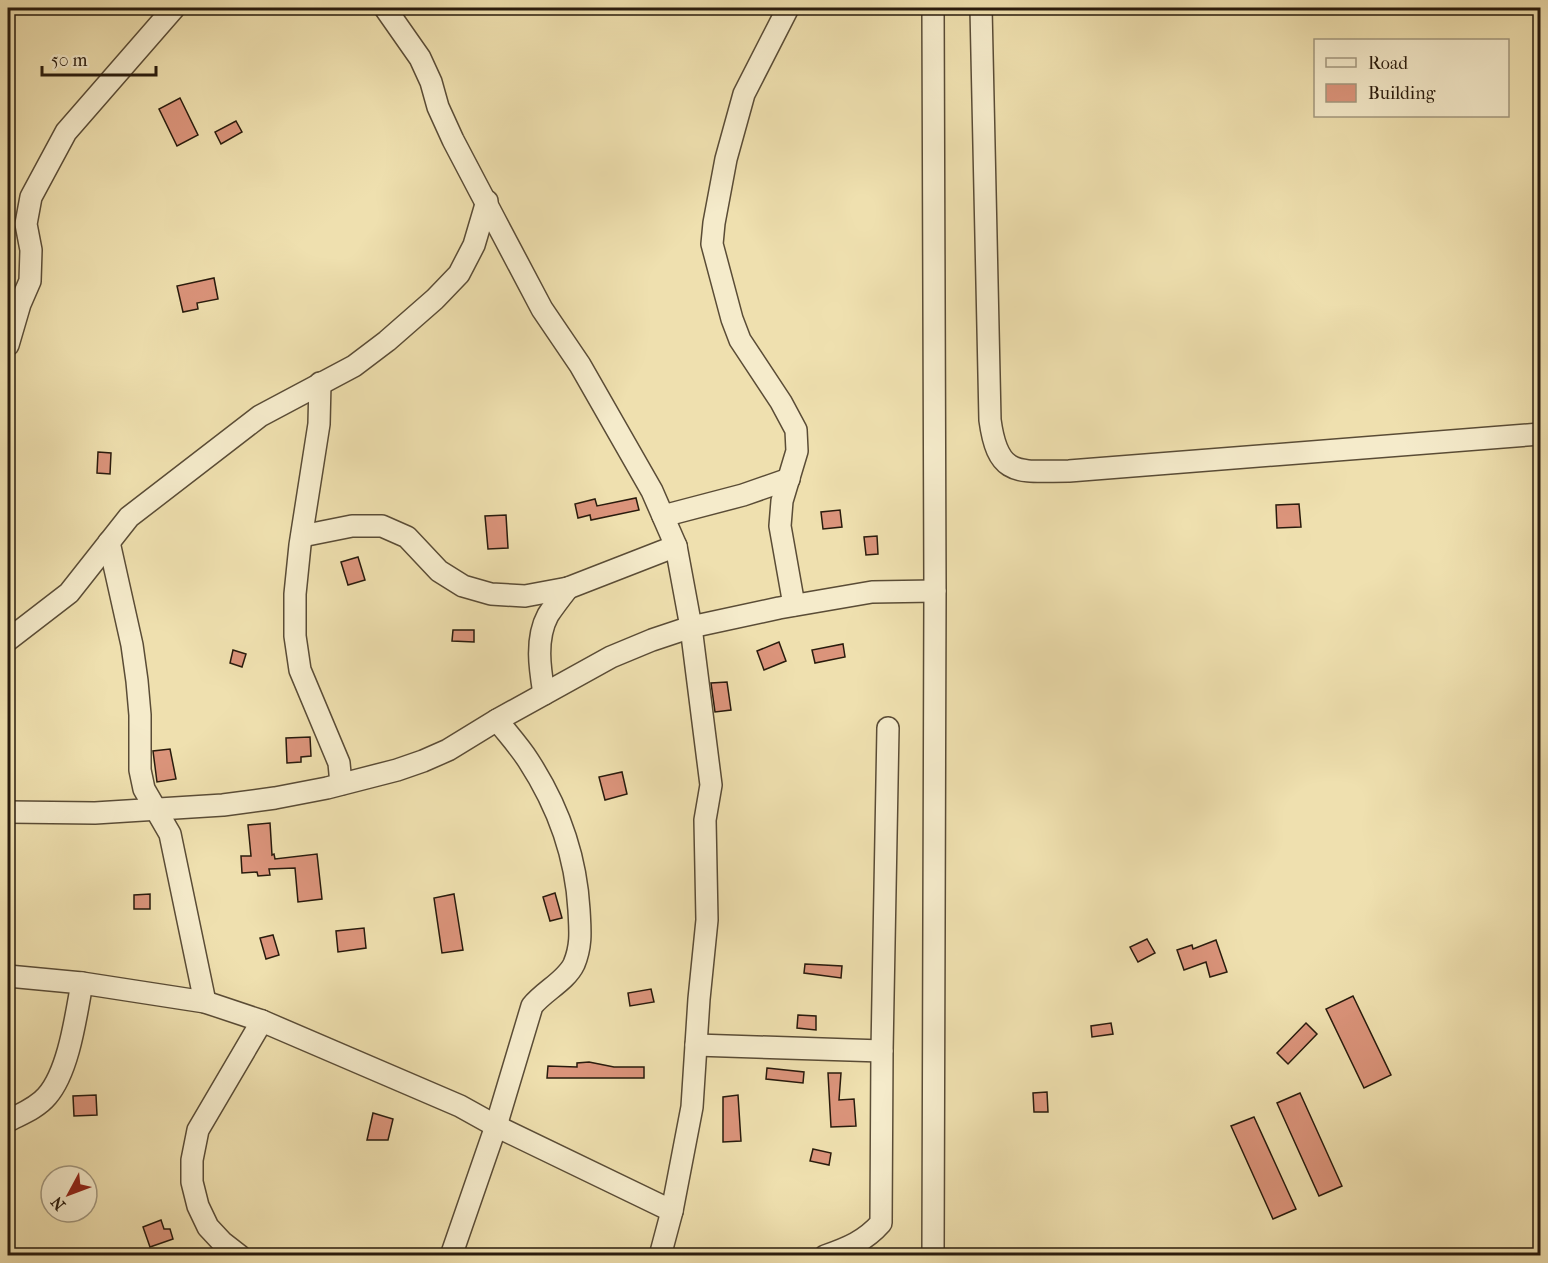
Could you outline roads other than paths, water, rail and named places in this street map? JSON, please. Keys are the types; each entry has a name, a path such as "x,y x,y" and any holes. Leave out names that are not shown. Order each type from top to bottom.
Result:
{"street":[{"path":"8,345 20,304 30,281 31,250 26,224 31,197 66,132 174,8"},
{"path":"385,8 420,58 448,129 542,309 580,364 652,491 676,546 691,627 711,785 705,820 707,920 692,1107 672,1211 660,1256"},
{"path":"788,8 744,94 726,159 712,244 740,340 781,402 796,430 797,451 782,501 780,526 794,605"},
{"path":"933,8 935,591 933,1256"},
{"path":"981,8 990,420 993,440 1000,455 1012,469 1069,471 1540,434"},
{"path":"8,640 69,593 129,517 260,416 354,366 435,299 459,274 474,245 487,201"},
{"path":"320,383 319,424 295,594 295,636 300,670 339,763 341,784"},
{"path":"663,516 743,495 789,479"},
{"path":"302,536 352,526 382,526 407,537 439,572 463,586 491,594 525,596 568,588 676,546"},
{"path":"109,542 132,645 137,681 140,716 140,770 144,789 170,834 205,1002"},
{"path":"544,694 540,671 540,638 548,616 568,588"},
{"path":"8,812 95,813 223,805 275,798 341,784 398,770 448,750 611,657 691,627 794,605 872,592 935,591"},
{"path":"451,1256 532,1006 573,967 581,945 578,885 570,848 560,818 528,760 497,720"},
{"path":"825,1256 852,1246 870,1235 881,1223 888,728"},
{"path":"8,976 82,983 205,1002 262,1021 460,1106 495,1126 672,1211"},
{"path":"8,1121 33,1108 47,1096 57,1081 71,1039 82,983"},
{"path":"240,1256 208,1227 198,1206 192,1182 192,1160 198,1130 262,1021"},
{"path":"696,1045 882,1051"}]}
